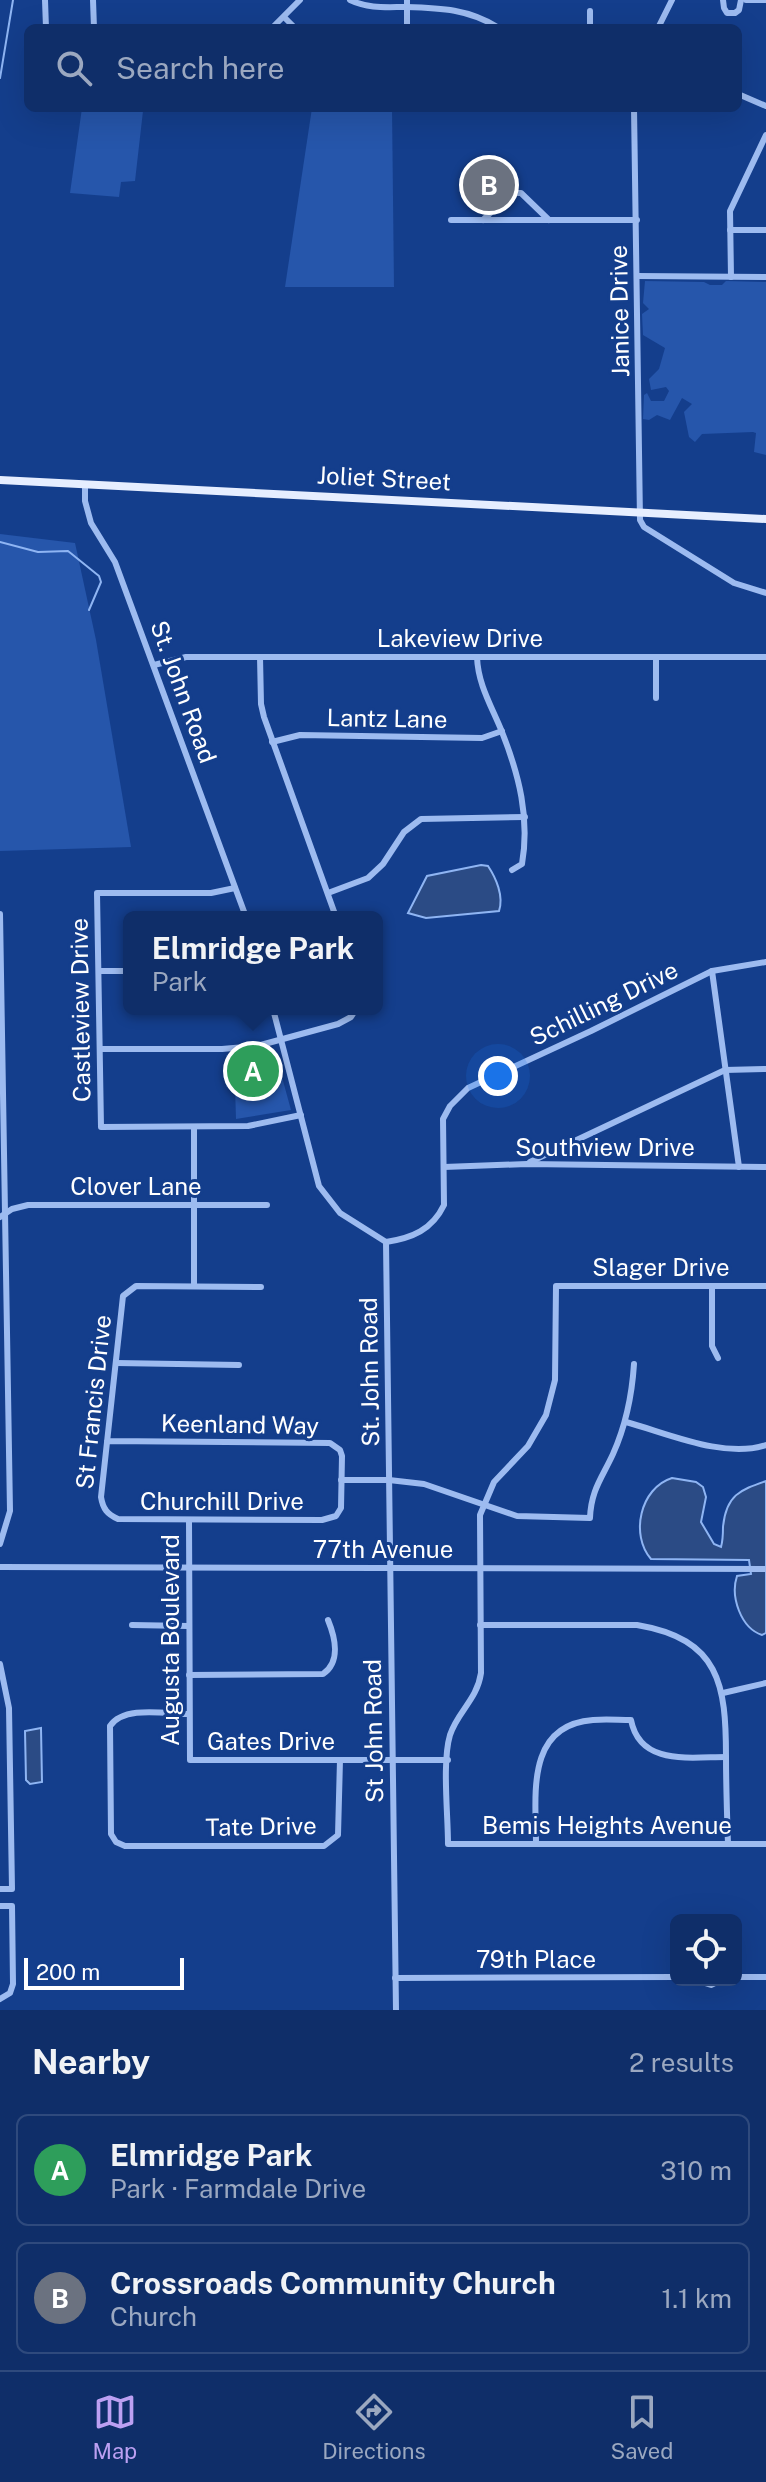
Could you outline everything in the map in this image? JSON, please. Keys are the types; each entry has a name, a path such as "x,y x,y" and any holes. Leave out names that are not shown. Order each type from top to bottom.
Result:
{"main road":[{"name":"Joliet Street","path":"0,480 766,519"}],"street":[{"path":"45,0 46,24"},
{"path":"93,0 94,24"},
{"path":"277,24 300,0"},
{"path":"350,0 373,8 407,4 466,11 493,24"},
{"path":"660,24 672,0"},
{"path":"723,0 727,13 739,10 744,0 766,0"},
{"path":"590,11 590,24"},
{"path":"285,18 291,24"},
{"path":"742,96 766,106"},
{"name":"Janice Drive","path":"634,112 639,513"},
{"path":"731,277 730,211 766,135"},
{"path":"483,220 511,193 516,192 521,193 549,220"},
{"path":"451,220 637,220"},
{"path":"730,230 766,230"},
{"path":"637,276 766,277"},
{"name":"St. John Road","path":"85,483 85,501 91,523 115,562 244,911"},
{"path":"639,513 644,527 689,556 734,583 766,593"},
{"name":"Lakeview Drive","path":"154,665 186,657 766,657"},
{"path":"260,657 261,704 272,742 334,911"},
{"path":"477,657 478,677 519,778 525,817 522,864 512,870"},
{"path":"656,658 656,698"},
{"name":"Lantz Lane","path":"272,742 300,735 482,738 502,731"},
{"path":"328,893 368,878 383,864 409,826 421,819 525,817"},
{"name":"Castleview Drive","path":"194,1128 101,1127 97,893 211,893 235,888"},
{"path":"0,914 4,1309 10,1511 3,1522 0,1544"},
{"name":"Schilling Drive","path":"386,1242 413,1237 440,1213 444,1205 443,1119 450,1106 468,1088 712,971 766,962"},
{"path":"99,971 123,971"},
{"path":"712,971 739,1167"},
{"path":"275,1015 319,1186 340,1213 386,1242"},
{"path":"100,1049 257,1046 321,1029 352,1015"},
{"path":"527,1164 725,1070 766,1069"},
{"path":"261,1287 194,1286 194,1128 248,1126 301,1115"},
{"name":"Southview Drive","path":"444,1167 527,1164 766,1167"},
{"name":"Clover Lane","path":"3,1215 28,1205 267,1205"},
{"name":"St. John Road","path":"386,1242 390,1568"},
{"name":"St Francis Drive","path":"118,1519 105,1511 101,1497 123,1296 136,1286 194,1286"},
{"name":"Slager Drive","path":"483,1504 494,1482 528,1446 546,1415 555,1380 556,1286 766,1286"},
{"path":"712,1286 712,1346 718,1358"},
{"path":"116,1363 239,1365"},
{"path":"341,1480 424,1484 517,1516 590,1518 593,1492 626,1422 634,1364"},
{"path":"0,1397 9,1397"},
{"path":"626,1422 729,1450 766,1445"},
{"name":"Keenland Way","path":"107,1441 330,1443 340,1450 342,1456 341,1480"},
{"name":"Churchill Drive","path":"118,1519 329,1520 341,1508 341,1480"},
{"path":"448,1760 451,1732 479,1686 480,1529 483,1504"},
{"name":"Augusta Boulevard","path":"189,1520 190,1760"},
{"name":"77th Avenue","path":"0,1567 766,1569"},
{"name":"St John Road","path":"390,1568 396,2010"},
{"path":"189,1675 323,1674 334,1661 334,1634 328,1620"},
{"path":"132,1625 188,1626"},
{"path":"480,1625 637,1625 657,1628 699,1651 712,1668 723,1693 728,1844"},
{"path":"0,1664 9,1698 6,1785 13,1984 10,1993 0,1999"},
{"path":"723,1693 766,1683"},
{"name":"Tate Drive","path":"189,1714 127,1714 110,1726 111,1834 116,1842 125,1846 324,1846 338,1835 340,1760"},
{"path":"536,1844 536,1776 539,1760 552,1740 577,1723 631,1720 636,1736 652,1752 664,1756 726,1757"},
{"name":"Gates Drive","path":"190,1760 448,1760"},
{"name":"Bemis Heights Avenue","path":"448,1760 448,1844 766,1844"},
{"path":"0,1889 12,1889"},
{"path":"0,1906 12,1906"},
{"name":"79th Place","path":"395,1978 670,1977"},
{"path":"742,1977 766,1977"}],"shaded area":[{"path":"81,112 143,112 135,181 121,182 119,197 70,193"},
{"path":"311,112 392,112 394,287 285,287"},
{"path":"645,281 704,282 710,285 722,285 726,281 766,282 766,455 754,452 756,433 753,432 702,434 695,442 689,437 684,412 692,404 682,398 670,420 657,415 649,420 643,419 644,395 647,393 651,401 664,401 669,391 666,387 651,390 649,379 659,369 665,348 643,335 642,314 649,309 643,303"},
{"path":"0,534 75,543 96,640 131,847 0,851"},
{"path":"488,866 496,882 501,899 499,911 426,918 408,913 427,876"},
{"path":"274,1048 291,1110 236,1119 235,1087 226,1087 226,1055"},
{"path":"672,1478 696,1482 703,1487 706,1497 701,1522 714,1544 721,1547 725,1516 731,1501 749,1487 766,1481 766,1633 762,1635 748,1626 736,1602 737,1576 751,1574 749,1560 651,1559 641,1538 642,1513 652,1492"},
{"path":"41,1728 42,1782 30,1784 26,1780 25,1731"}],"waterway":[{"path":"0,78 13,0"},
{"path":"0,542 38,552 68,551 99,576 101,582 89,610"}],"place":[{"name":"Crossroads Community Church","path":"489,185"},
{"name":"Elmridge Park","path":"253,1071"}]}
